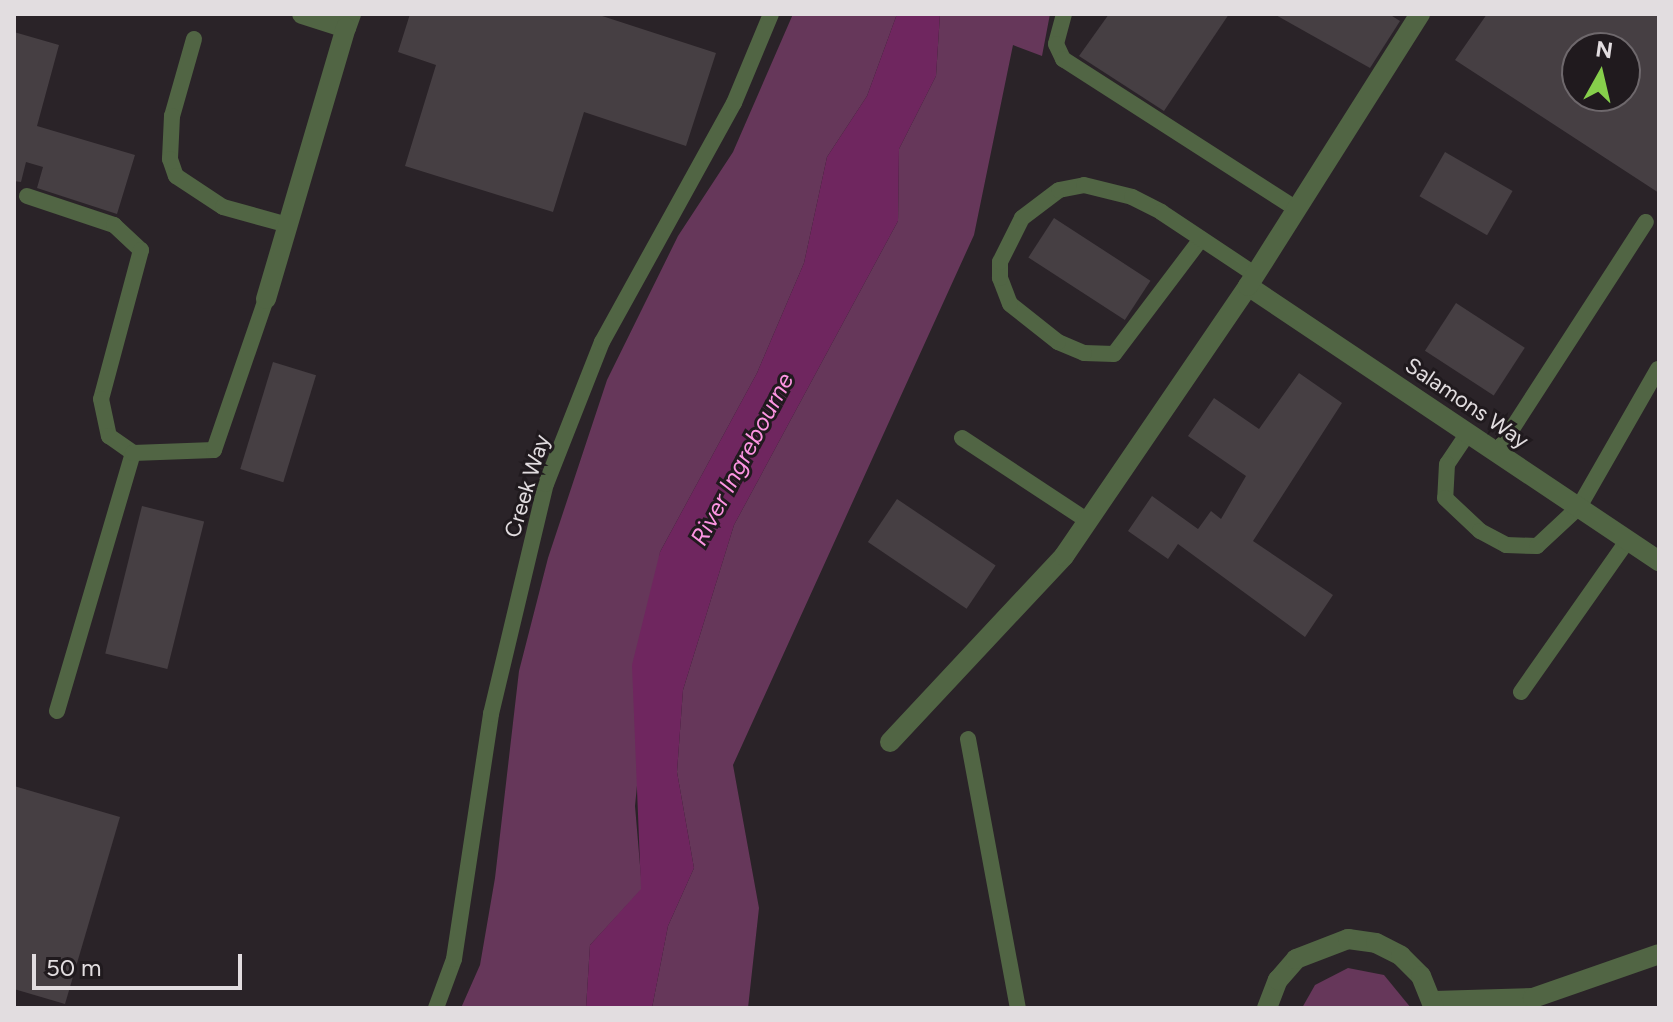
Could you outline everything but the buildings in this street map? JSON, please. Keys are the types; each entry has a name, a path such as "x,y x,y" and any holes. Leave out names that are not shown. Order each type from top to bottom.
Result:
{"street":[{"path":"266,299 349,21 302,14"},
{"path":"890,742 1064,556 1252,280 1420,14"},
{"name":"Salamons Way","path":"1252,280 1468,433 1659,561"},
{"path":"1267,1008 1278,980 1296,959 1348,939 1376,943 1401,956 1434,1004 1533,998 1659,954"}],"lane":[{"name":"Creek Way","path":"436,1008 454,959 491,714 546,484 602,342 734,103 771,14"},
{"path":"1064,14 1056,44 1063,59 1297,209"},
{"path":"194,39 172,116 170,159 176,176 223,207 288,225"},
{"path":"1201,239 1114,354 1084,353 1058,342 1010,304 1000,278 1000,262 1022,218 1059,190 1108,188 1201,239 1252,280"},
{"path":"27,196 114,225 141,250 101,399 109,436 133,453 214,450 266,299"},
{"path":"1497,452 1646,222"},
{"path":"1468,433 1443,478 1445,498 1480,531 1506,545 1537,546 1579,507 1658,369"},
{"path":"962,438 1088,521"},
{"path":"57,711 133,453"},
{"path":"1521,692 1628,540"},
{"path":"968,739 1018,1008"}],"shaded area":[{"path":"793,14 897,14 867,96 827,157 804,263 757,373 660,552 635,806 642,889 590,945 586,1008 461,1008 480,965 495,878 519,671 548,558 607,380 678,236 733,152"},
{"path":"940,14 1050,14 1042,56 1013,45 974,235 733,765 759,908 748,1008 652,1008 668,926 694,868 677,772 683,690 734,525 898,221 899,149 936,76"},
{"path":"1348,968 1384,975 1411,1008 1302,1008 1315,985"}],"water":[{"name":"River Ingrebourne","path":"897,14 940,14 936,76 899,149 898,221 734,525 683,690 677,772 694,868 668,926 652,1008 586,1008 590,945 641,889 632,665 660,552 757,373 804,263 827,157 867,96"}]}
